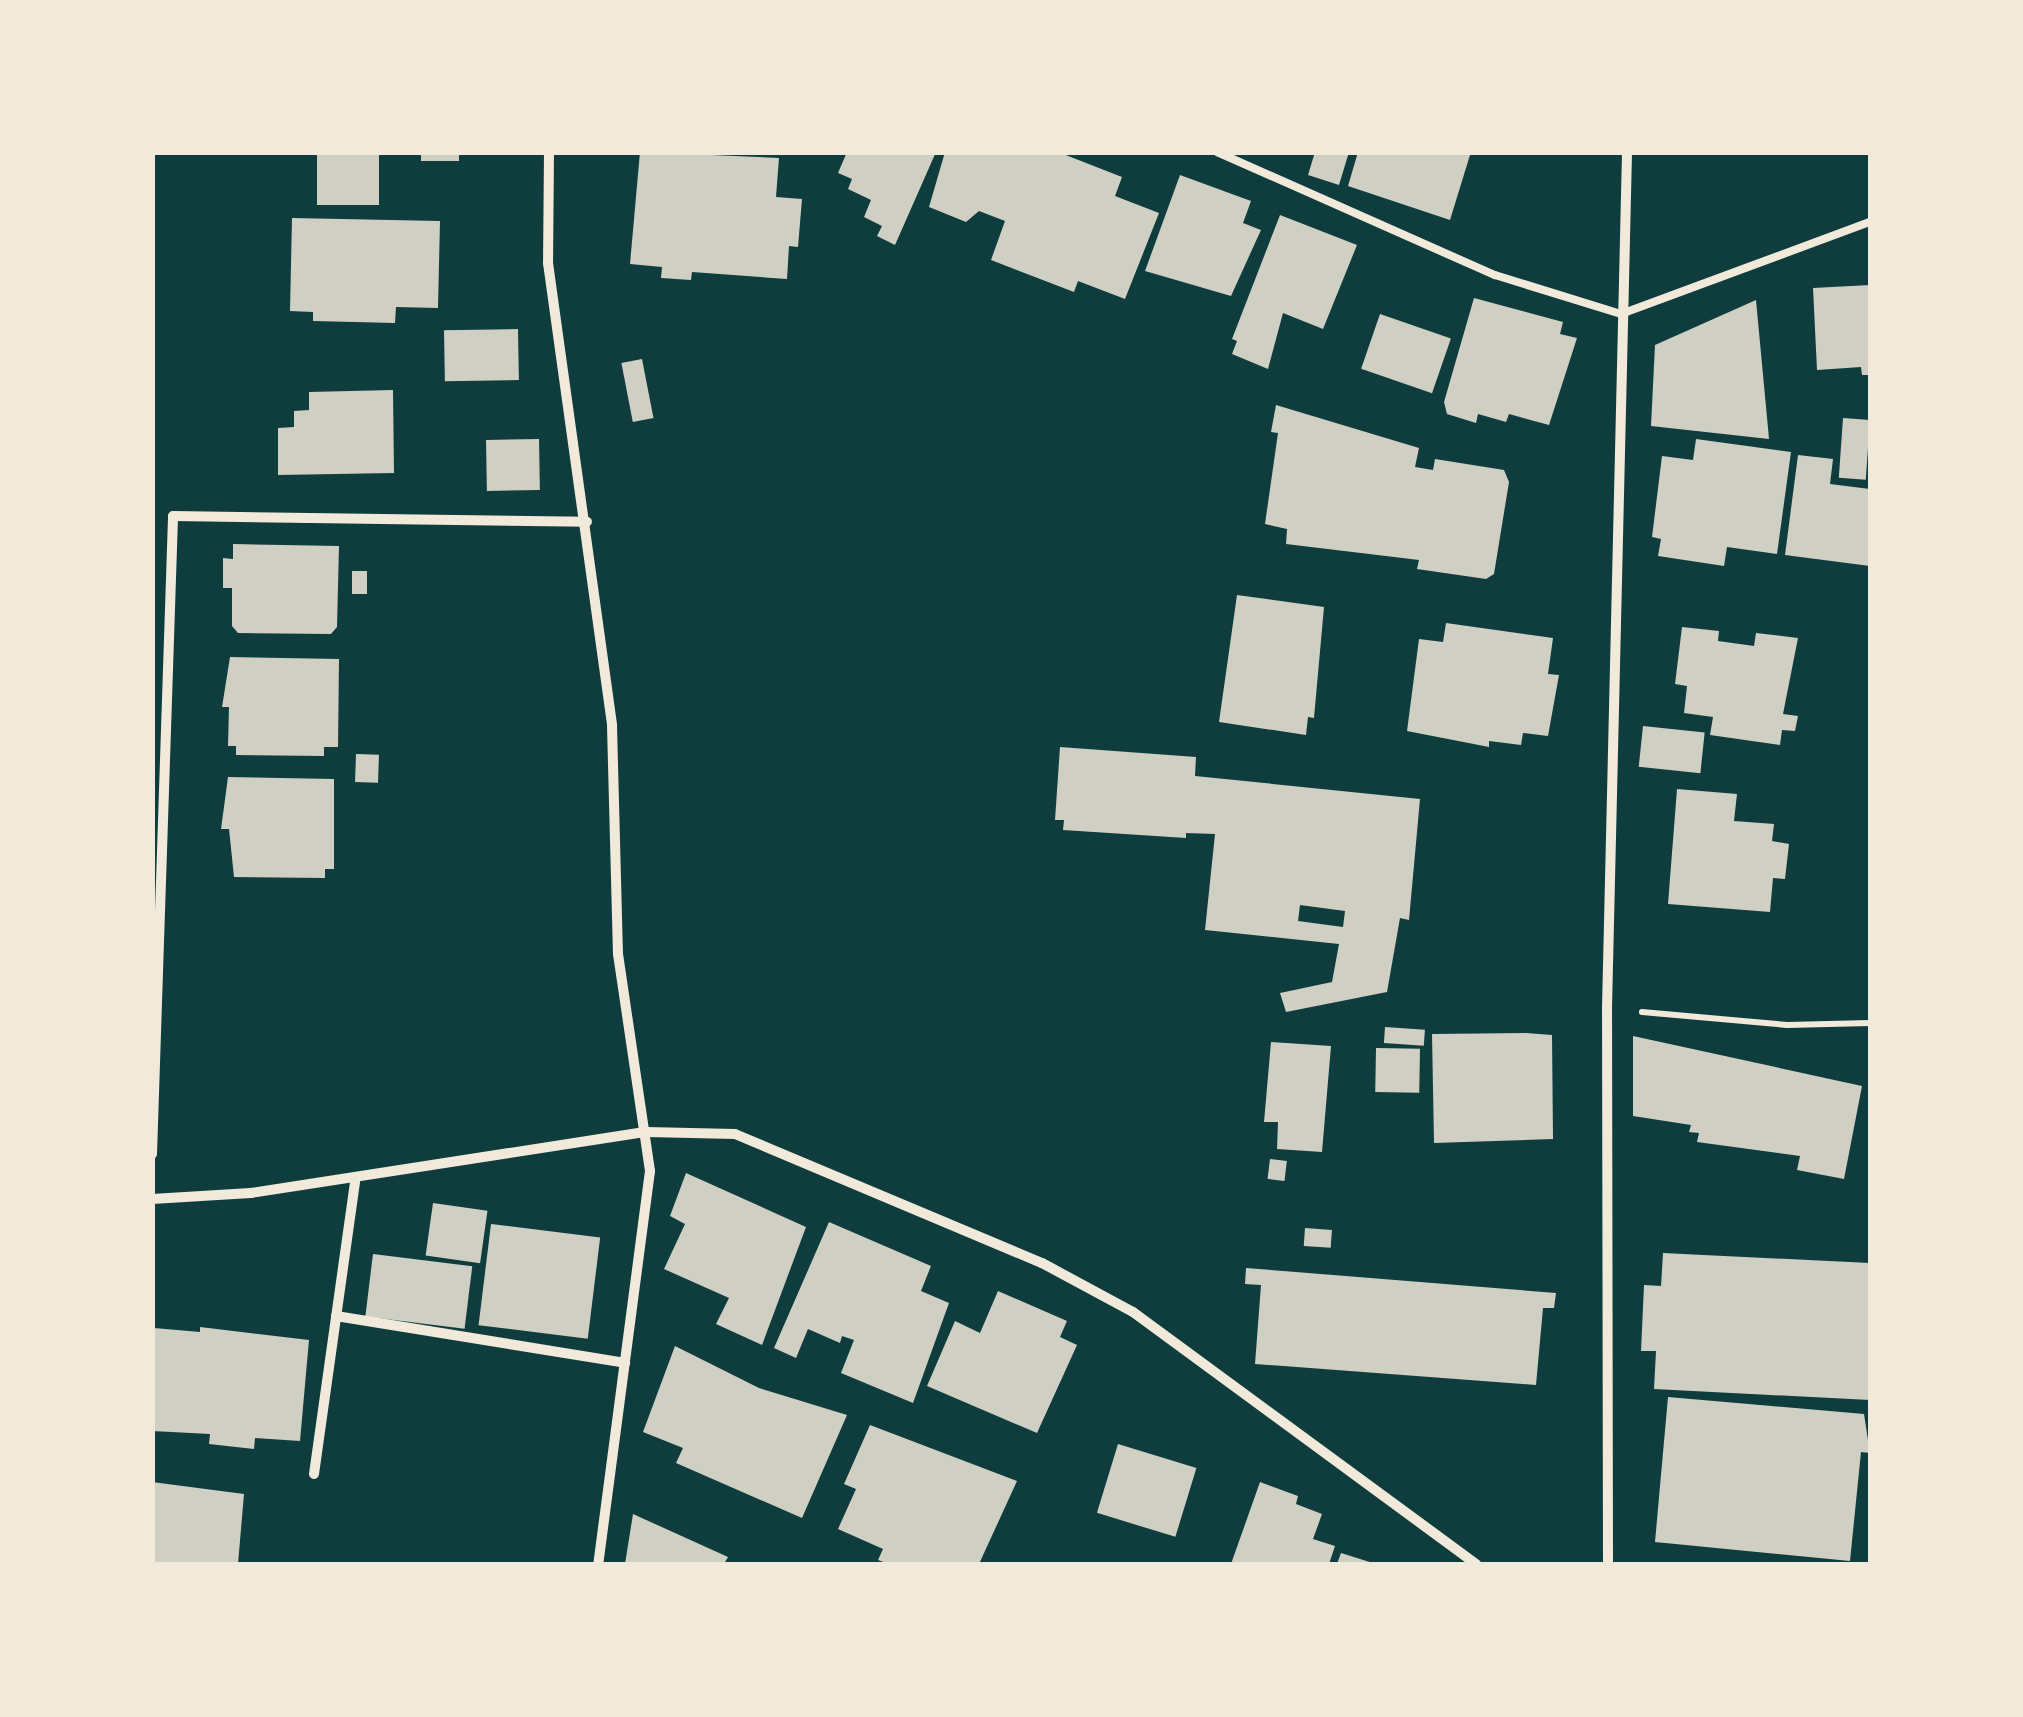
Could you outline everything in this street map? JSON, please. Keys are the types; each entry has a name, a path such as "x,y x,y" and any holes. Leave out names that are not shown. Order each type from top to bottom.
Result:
{"street":[{"path":"549,152 548,263 587,522 612,726 618,954 650,1171 598,1564"},
{"path":"1608,1564 1606,1008 1627,152"},
{"path":"152,1154 173,516 587,522"},
{"path":"152,1199 356,1176 646,1132 703,1130 736,1134 988,1240 1133,1312 1476,1564"},
{"path":"314,1474 356,1176"},
{"path":"336,1316 625,1363"}],"lane":[{"path":"1217,152 1495,275 1621,314 1870,222"}],"path":[{"path":"1606,1008 1787,1024 1870,1023"}],"building":[{"path":"317,152 379,152 379,205 317,205"},
{"path":"421,152 459,152 459,161 421,161"},
{"path":"640,152 779,158 776,197 802,199 798,247 789,246 787,279 692,272 691,280 661,278 662,267 630,264"},
{"path":"847,152 936,152 895,245 877,236 882,226 864,217 871,200 848,189 852,179 838,173"},
{"path":"945,152 1058,152 1122,177 1115,196 1159,213 1125,299 1078,281 1074,292 991,260 1005,221 979,211 966,222 929,207"},
{"path":"1315,152 1349,152 1339,185 1308,175"},
{"path":"1358,152 1470,155 1450,220 1348,186"},
{"path":"1180,175 1251,201 1243,223 1261,230 1231,296 1145,271"},
{"path":"1280,215 1357,245 1323,329 1283,313 1268,369 1232,354 1237,341 1232,339"},
{"path":"292,218 440,221 438,308 396,307 395,323 313,321 313,312 290,311"},
{"path":"1870,285 1870,375 1862,375 1861,367 1817,370 1813,288"},
{"path":"1474,298 1563,322 1560,334 1577,338 1549,425 1509,414 1506,422 1478,414 1476,423 1447,414 1444,402"},
{"path":"1756,300 1769,439 1651,426 1655,345"},
{"path":"1380,314 1451,338 1432,393 1361,369"},
{"path":"518,329 519,380 445,381 444,330"},
{"path":"642,359 653,418 633,422 621,363"},
{"path":"393,390 394,473 278,475 278,428 294,427 294,411 309,410 309,392"},
{"path":"1276,405 1419,448 1415,467 1433,470 1435,459 1504,470 1509,482 1494,574 1486,579 1417,569 1419,560 1286,544 1287,529 1265,524 1278,433 1271,432"},
{"path":"1843,418 1870,420 1866,480 1839,478"},
{"path":"539,439 540,490 487,491 486,440"},
{"path":"1696,439 1791,452 1777,554 1727,547 1724,566 1658,556 1661,539 1652,537 1662,456 1693,460"},
{"path":"1798,455 1833,459 1830,484 1870,489 1870,566 1785,555"},
{"path":"233,544 339,546 337,627 331,634 238,633 232,626 232,588 223,588 223,558 233,559"},
{"path":"352,571 367,571 367,594 352,594"},
{"path":"1237,595 1324,607 1314,718 1308,717 1306,735 1219,722"},
{"path":"1446,623 1553,638 1548,674 1559,675 1548,736 1523,733 1521,745 1489,741 1489,747 1407,731 1419,639 1443,642"},
{"path":"1682,627 1719,631 1718,641 1754,646 1756,633 1798,638 1783,714 1798,716 1795,731 1782,730 1780,745 1710,735 1713,717 1684,713 1687,686 1675,684"},
{"path":"230,657 339,659 338,747 324,747 324,756 236,755 236,746 228,746 229,707 222,707"},
{"path":"1643,726 1705,732 1700,773 1639,767"},
{"path":"1060,747 1196,757 1195,776 1420,799 1409,920 1400,918 1387,992 1286,1012 1280,993 1332,982 1339,944 1205,930 1215,834 1186,833 1186,838 1063,830 1064,820 1055,820","holes":["1300,905 1345,911 1343,927 1298,921"]},
{"path":"356,754 379,755 378,783 355,782"},
{"path":"228,777 334,779 334,869 325,869 325,878 234,877 229,829 221,829"},
{"path":"1677,789 1737,794 1734,821 1774,824 1772,841 1789,844 1785,879 1773,878 1770,912 1668,904"},
{"path":"1385,1027 1425,1030 1424,1046 1384,1043"},
{"path":"1432,1034 1552,1035 1553,1139 1434,1143"},
{"path":"1633,1036 1862,1086 1844,1179 1797,1170 1800,1156 1697,1142 1699,1133 1689,1132 1691,1125 1633,1116"},
{"path":"1271,1042 1331,1046 1322,1152 1277,1149 1278,1122 1264,1122"},
{"path":"1376,1048 1420,1049 1419,1093 1375,1092"},
{"path":"1270,1159 1287,1161 1284,1181 1268,1179"},
{"path":"686,1173 806,1227 762,1345 716,1324 729,1298 664,1269 685,1224 670,1216"},
{"path":"433,1203 487,1211 480,1263 426,1255"},
{"path":"829,1222 931,1266 921,1291 949,1303 913,1403 841,1373 854,1340 842,1336 840,1343 808,1329 796,1358 774,1348"},
{"path":"491,1224 600,1237 588,1339 479,1325"},
{"path":"1305,1228 1332,1230 1331,1248 1304,1246"},
{"path":"1663,1253 1870,1263 1870,1400 1654,1389 1656,1351 1641,1351 1644,1285 1661,1286"},
{"path":"373,1254 472,1266 465,1329 365,1317"},
{"path":"1246,1268 1556,1293 1554,1308 1543,1308 1536,1385 1255,1364 1261,1285 1245,1284"},
{"path":"998,1291 1067,1321 1060,1337 1077,1345 1037,1433 927,1386 955,1321 980,1333"},
{"path":"200,1327 309,1340 300,1441 255,1438 254,1449 209,1444 210,1434 152,1431 154,1328 200,1332"},
{"path":"675,1346 759,1388 847,1415 802,1518 676,1463 683,1448 643,1432"},
{"path":"1668,1397 1864,1414 1870,1453 1861,1452 1850,1561 1655,1542"},
{"path":"870,1425 1017,1481 979,1564 889,1564 878,1560 883,1549 838,1529 856,1489 844,1484"},
{"path":"1118,1444 1196,1468 1175,1537 1097,1513"},
{"path":"152,1482 244,1494 238,1564 152,1564"},
{"path":"1260,1482 1298,1496 1296,1504 1322,1514 1313,1539 1335,1546 1329,1564 1231,1564"},
{"path":"633,1514 728,1557 724,1564 625,1564"},
{"path":"1341,1553 1376,1564 1337,1564"}]}
